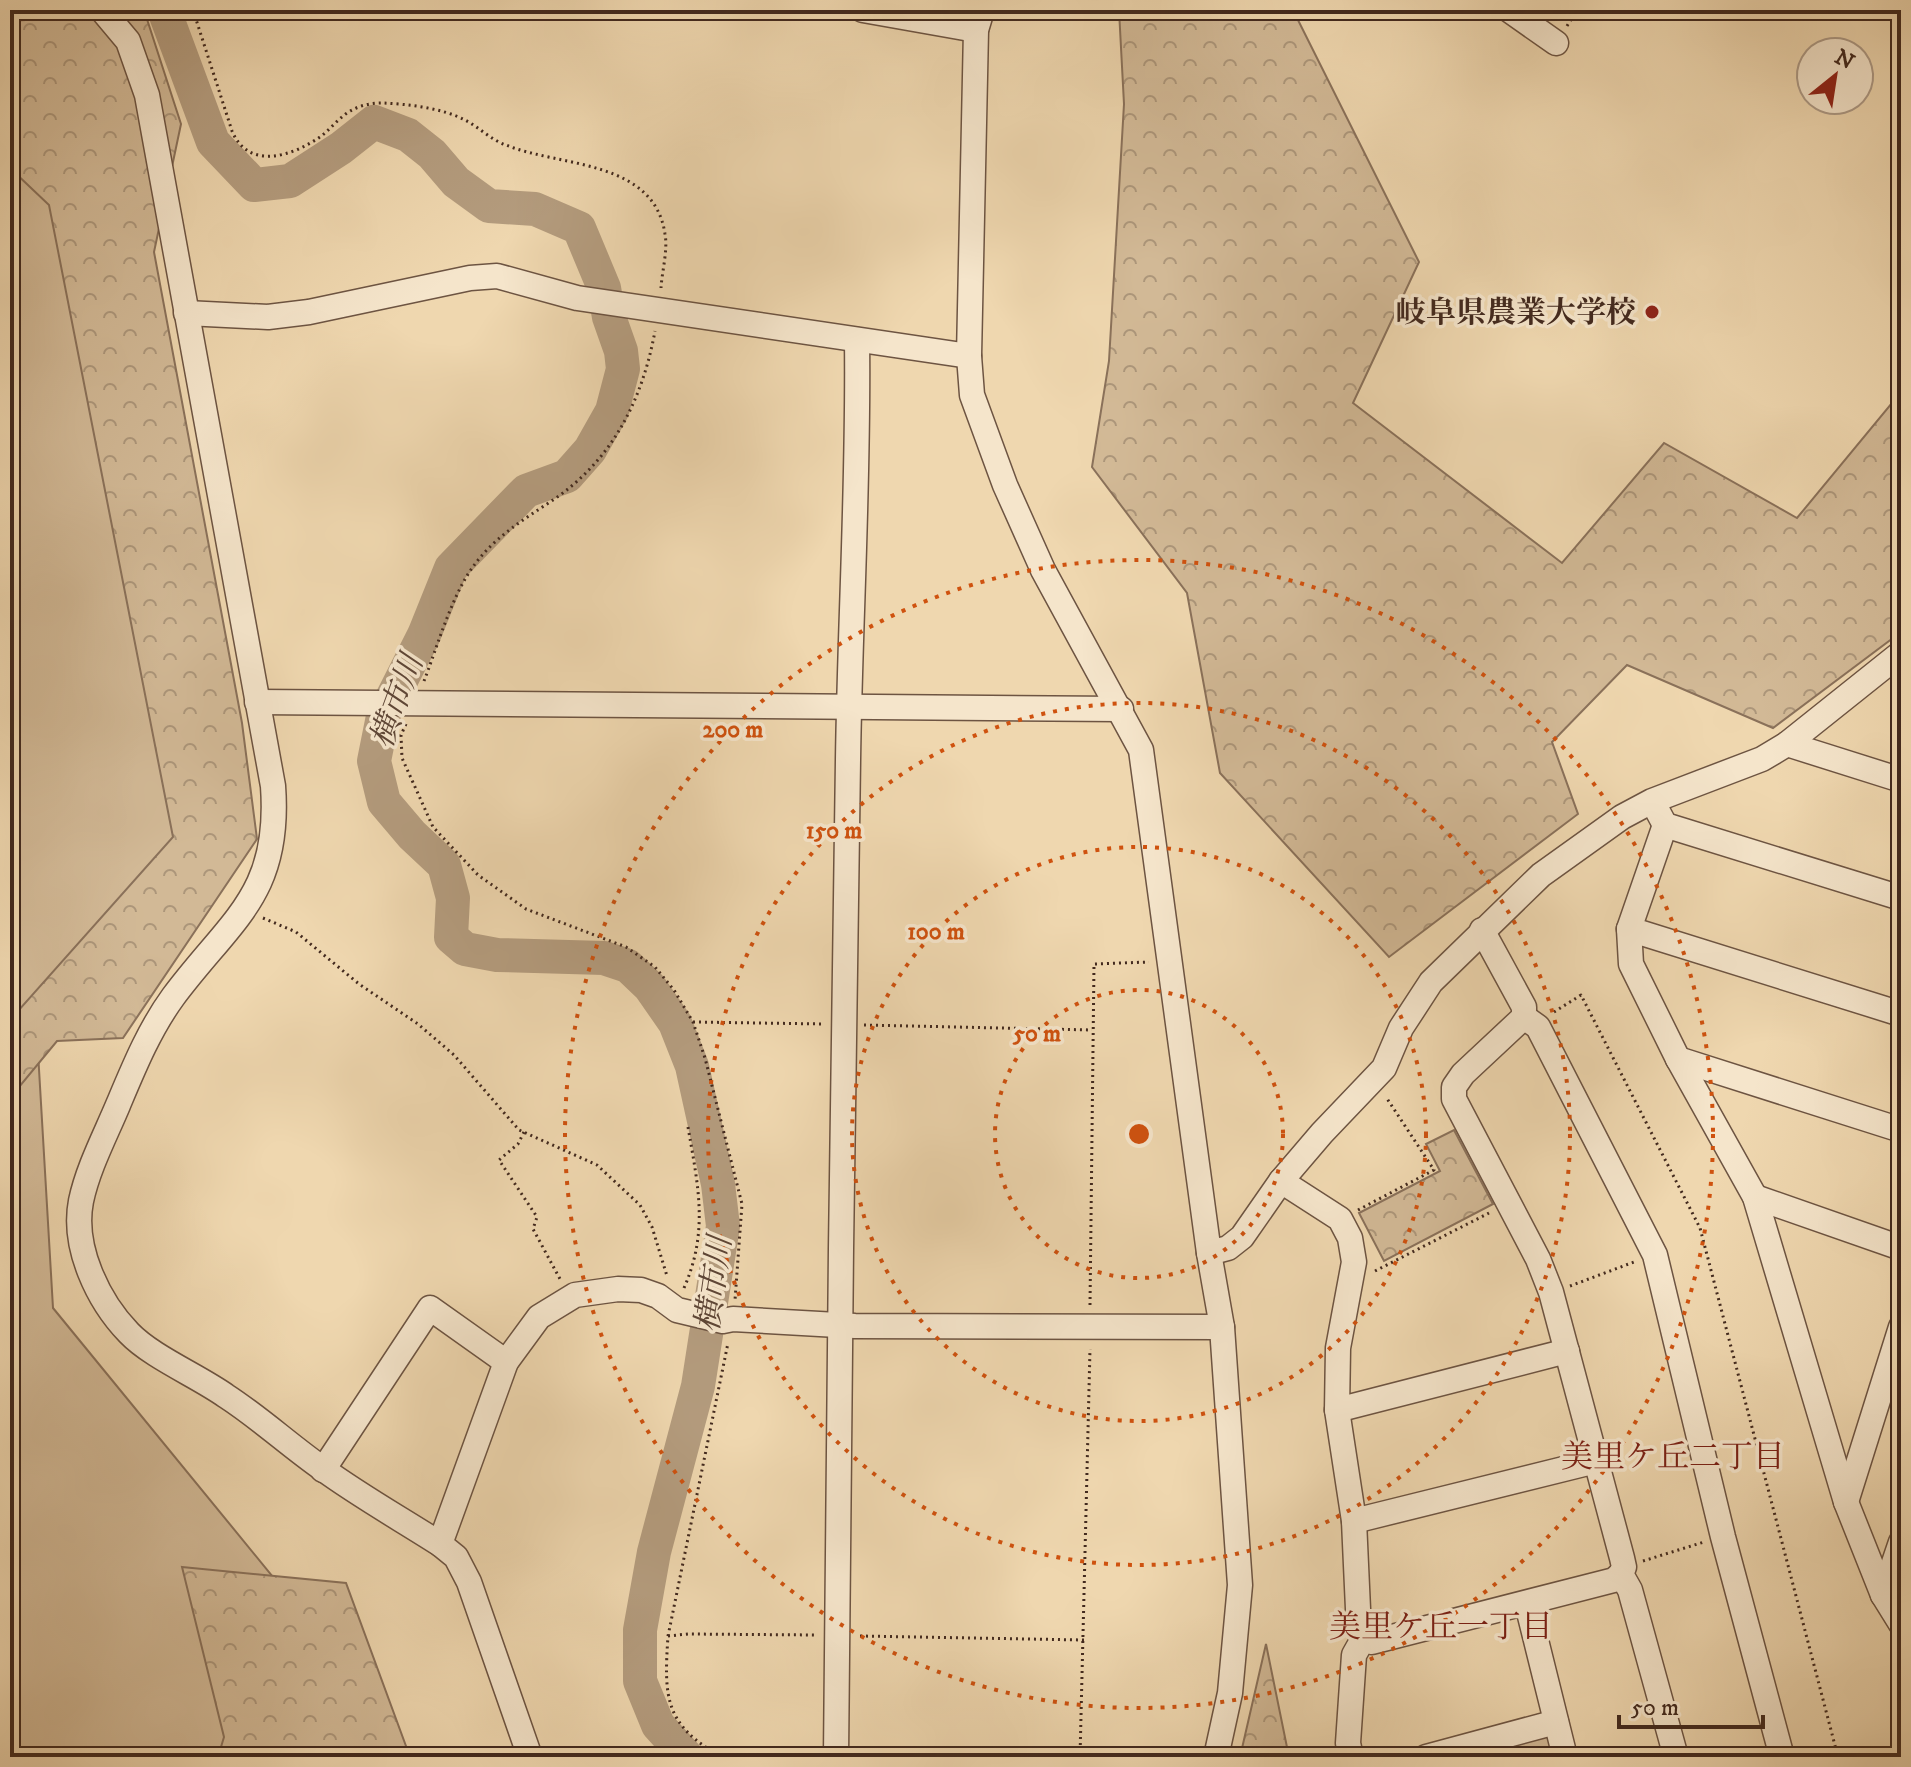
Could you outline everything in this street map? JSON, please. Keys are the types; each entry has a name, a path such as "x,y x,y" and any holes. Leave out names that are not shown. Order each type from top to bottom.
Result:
{"street":[{"path":"102,10 128,41 147,95 273,786 275,815 273,841 264,872 247,908 173,997 147,1038 88,1175 80,1204 80,1228 88,1268 104,1301 130,1335 227,1396 323,1470 456,1557 469,1582 530,1757"},
{"path":"863,10 979,20 969,356 972,395 1005,485 1043,570 1141,750 1209,1253 1222,1327 1240,1585 1230,1693 1216,1757"},
{"path":"1509,10 1556,43"},
{"path":"186,313 268,317 470,278 497,276 577,298 969,356"},
{"path":"836,1757 848,707 858,428 857,340"},
{"path":"1209,1253 1228,1248 1242,1237 1281,1181 1332,1121 1384,1068 1401,1028 1431,982 1541,875 1622,817 1652,801 1762,759 1787,744 1898,658"},
{"path":"257,702 1121,709"},
{"path":"1787,744 1901,780"},
{"path":"1652,801 1665,825 1901,898"},
{"path":"1665,825 1629,929 1631,964 1678,1059 1755,1197 1846,1502 1883,1595 1901,1624"},
{"path":"1629,929 1901,1014"},
{"path":"1482,930 1655,1255 1723,1537 1782,1757"},
{"path":"1531,1022 1463,1074 1454,1087 1454,1099 1538,1259 1551,1292 1622,1570 1676,1757"},
{"path":"1678,1059 1901,1130"},
{"path":"1281,1181 1340,1219 1350,1238 1354,1262 1338,1348 1337,1410 1354,1521 1359,1631 1363,1639 1372,1642 1527,1604 1614,1580 1622,1570"},
{"path":"1755,1197 1901,1248"},
{"path":"440,1544 506,1362 539,1317 570,1298 618,1289 641,1290 675,1306 728,1320 839,1324 1222,1327"},
{"path":"323,1470 430,1308 506,1362"},
{"path":"1846,1502 1901,1327"},
{"path":"1337,1410 1567,1351"},
{"path":"1354,1521 1596,1461"},
{"path":"1883,1595 1901,1542"},
{"path":"1527,1604 1565,1757"},
{"path":"1351,1757 1348,1743 1354,1655 1363,1639"},
{"path":"1426,1757 1556,1722"}],"path":[{"path":"193,10 237,142 257,154 281,156 320,137 353,110 370,104 385,103 449,113 505,145 618,174 640,188 652,202 666,236 651,354 642,385 610,448 552,501 505,533 475,564 461,587 401,735 402,758 433,827 478,875 526,909 626,947 655,967 674,990 693,1022 705,1058 742,1204 728,1320 668,1636 665,1683 669,1702 688,1733 722,1757"},
{"path":"247,908 296,932 359,984 418,1024 454,1055 519,1130 597,1165 640,1205 652,1227 675,1306"},
{"path":"1531,1022 1581,995 1700,1228 1838,1757"},
{"path":"693,1022 1092,1030"},
{"path":"1340,1219 1434,1170 1389,1100 1372,1083"},
{"path":"675,1306 693,1267 700,1227 700,1197 688,1127"},
{"path":"524,1132 518,1144 499,1160 537,1217 533,1229 570,1298"},
{"path":"1350,1284 1507,1204"},
{"path":"1551,1292 1655,1255"},
{"path":"1622,1570 1723,1537"},
{"path":"668,1636 769,1633 1084,1640"}],"green space":[{"path":"60,10 144,10 181,124 154,252 242,723 257,839 123,1038 57,1041 10,1098 10,1020 173,837 49,205 10,168 10,21 57,18"},
{"path":"1119,10 1293,10 1419,262 1353,403 1562,563 1664,443 1797,518 1901,392 1901,632 1773,728 1627,665 1552,742 1578,814 1389,957 1220,773 1187,593 1092,467 1109,361 1124,104"},
{"path":"62,165 192,842 36,1018 53,1308 282,1588 262,1757 10,1757 10,166"},
{"path":"1454,1130 1493,1204 1384,1261 1359,1213 1440,1171 1426,1144"},
{"path":"182,1567 346,1583 410,1757 218,1757 224,1737"},
{"path":"1266,1644 1289,1757 1240,1757"},
{"path":"1553,1733 1559,1757 1497,1757 1494,1748"}],"waterway":[{"name":"横市川","path":"164,10 213,142 254,185 290,181 374,122 408,135 432,154 456,182 489,206 535,209 579,228 604,288 623,369 612,411 590,450 567,476 526,491 451,568 424,635 383,716 374,761 384,802 412,835 444,865 453,898 451,937 465,949 497,955 604,958 628,966 650,987 675,1023 692,1066 718,1184 723,1226 698,1386 654,1552 640,1630 640,1681 658,1725 687,1757"}],"place":[{"name":"岐阜県農業大学校","path":"1652,312"}],"district":[{"name":"美里ケ丘二丁目","path":"1673,1456"},
{"name":"美里ケ丘一丁目","path":"1441,1626"}]}
